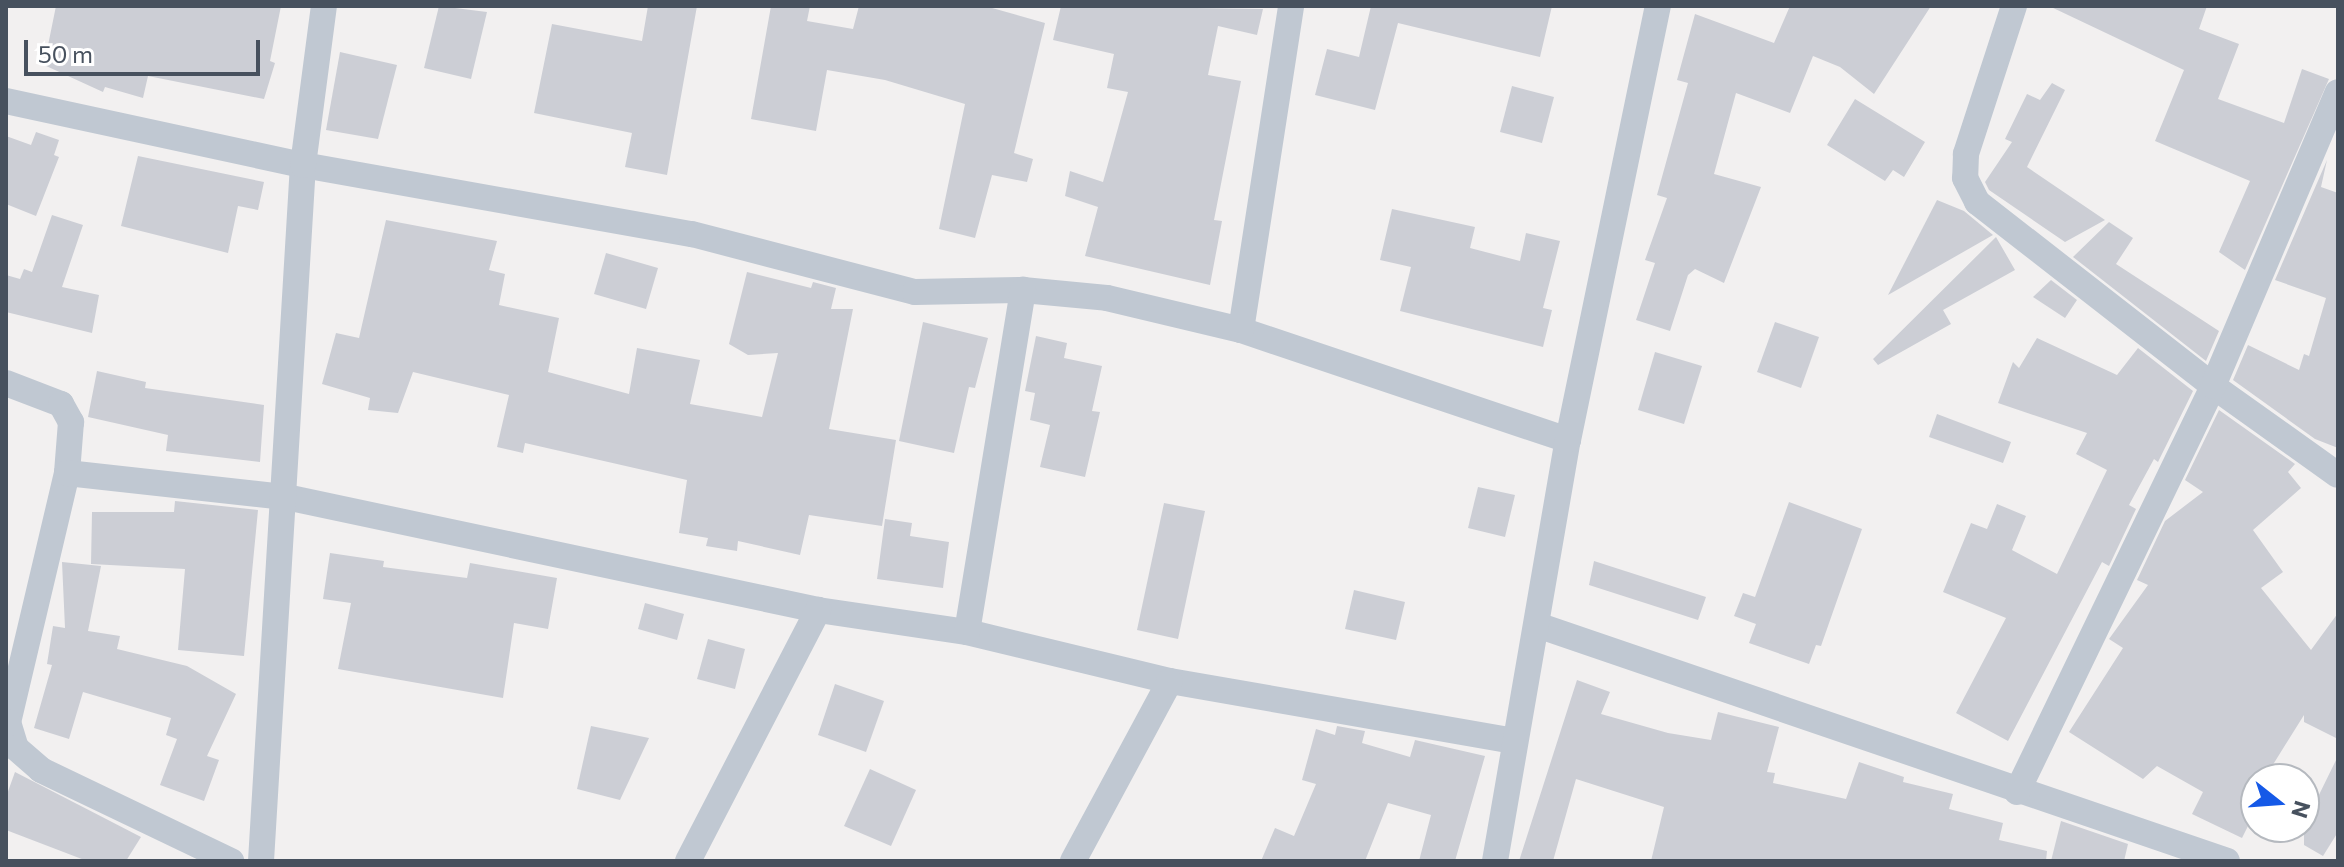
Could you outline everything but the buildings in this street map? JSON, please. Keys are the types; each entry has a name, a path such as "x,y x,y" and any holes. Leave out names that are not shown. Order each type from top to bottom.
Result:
{"street":[{"path":"261,861 286,497 303,165 324,6"},
{"path":"1241,330 1291,6"},
{"path":"1495,861 1515,741 1540,626 1568,440 1658,6"},
{"path":"2014,6 1966,154 1965,178 1977,202 2213,386 2338,475"},
{"path":"2017,792 2213,386 2338,92"},
{"path":"6,101 303,165 692,234 915,292 1023,290 1107,298 1241,330 1568,440"},
{"path":"967,632 1023,290"},
{"path":"6,383 61,404 71,422 67,473 8,722 16,748 41,770 231,861"},
{"path":"67,473 286,497 818,610 967,632 1170,681 1515,741"},
{"path":"688,861 818,610"},
{"path":"1540,626 2017,792 2227,861"},
{"path":"1073,861 1170,681"}]}
